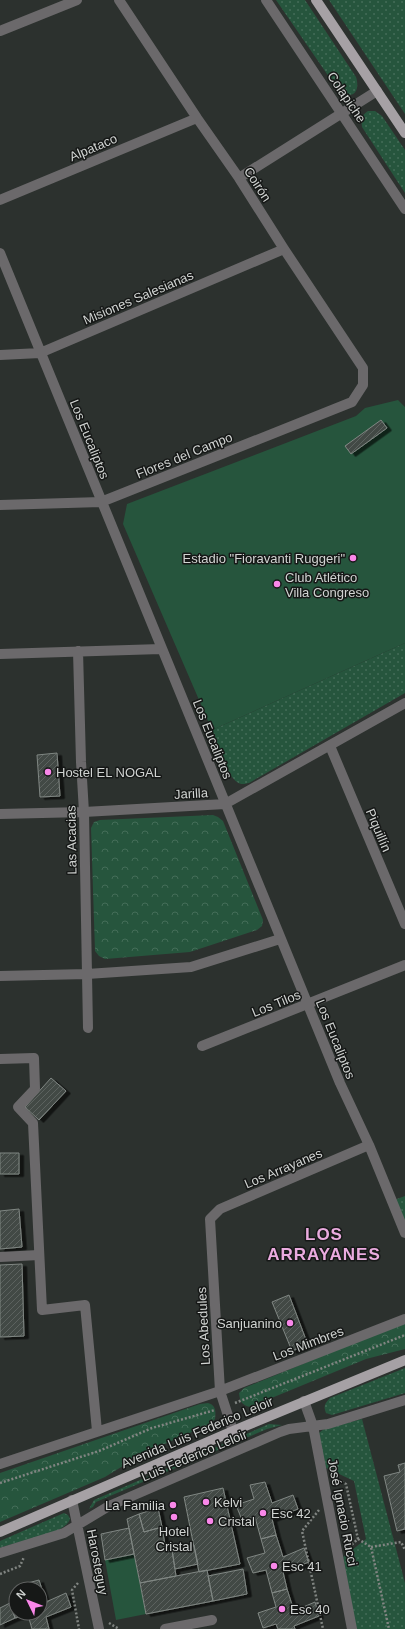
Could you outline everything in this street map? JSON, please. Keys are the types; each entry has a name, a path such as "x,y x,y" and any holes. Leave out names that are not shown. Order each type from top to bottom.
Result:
{"main road":[{"path":"316,0 405,132"},
{"name":"Avenida Luis Federico Leloir","path":"0,1532 232,1430 405,1360"}],"street":[{"path":"0,31 77,0"},
{"name":"Coirón","path":"119,0 197,118 239,178 363,368 363,385"},
{"name":"Colapiche","path":"266,0 405,208"},
{"path":"239,178 377,91"},
{"name":"Alpataco","path":"0,200 197,118"},
{"name":"Misiones Salesianas","path":"0,355 40,353 284,249"},
{"name":"Los Eucaliptos","path":"0,253 280,939 405,1233"},
{"name":"Flores del Campo","path":"0,505 101,502 352,402 363,385"},
{"path":"0,654 161,649"},
{"name":"Las Acacias","path":"78,651 84,812 88,1028"},
{"name":"Jarilla","path":"0,814 84,812 225,804 405,703"},
{"name":"Piquillín","path":"330,746 405,924"},
{"path":"0,976 87,974 191,967 280,939"},
{"name":"Los Tilos","path":"202,1046 405,965"},
{"path":"0,1059 34,1058 35,1089 18,1107 32,1123 42,1310 85,1305 97,1431"},
{"name":"Los Arrayanes","path":"210,1219 220,1209 369,1146"},
{"name":"Los Abedules","path":"210,1219 220,1391 232,1430"},
{"path":"0,1257 39,1255"},
{"name":"Los Mimbres","path":"220,1391 405,1319"},
{"path":"0,1464 220,1391"},
{"name":"Luis Federico Leloir","path":"0,1553 64,1532 109,1506 280,1432 289,1429 328,1424 405,1400"},
{"name":"José Ignacio Rucci","path":"304,1401 313,1426 352,1629"},
{"name":"Harosteguy","path":"72,1500 99,1629"},
{"path":"165,1629 212,1620"}],"path":[{"path":"0,1483 99,1451 152,1428 245,1400 405,1335"},
{"path":"322,1471 346,1484 358,1539 371,1547 401,1542 405,1550"},
{"path":"323,1629 302,1531 328,1499"},
{"path":"339,1557 358,1539"},
{"path":"0,1574 20,1566 29,1544"},
{"path":"371,1547 389,1629"},
{"path":"79,1629 72,1590 88,1573"}],"green space":[{"path":"276,0 305,0 356,77 357,87 354,94 347,95 338,90"},
{"path":"329,0 405,0 405,114"},
{"path":"368,111 375,111 382,116 405,150 405,193 362,127 362,118"},
{"name":"Club Atlético Villa Congreso","path":"398,400 405,407 405,643 212,730 123,524 127,504 356,416 365,408"},
{"path":"405,643 405,693 249,783 240,784 233,779 223,759 212,730"},
{"path":"213,815 223,821 263,920 262,926 257,930 190,952 105,959 99,956 95,951 91,828 94,822 100,820"},
{"path":"405,1196 405,1229 394,1200"},
{"path":"405,1322 405,1349 366,1359 250,1407 243,1404 241,1401 239,1393 244,1388"},
{"path":"405,1368 405,1393 332,1415 326,1413 325,1405 330,1398"},
{"path":"208,1403 213,1405 215,1411 215,1419 210,1424 144,1453 105,1477 0,1522 0,1473 200,1404"},
{"path":"362,1419 405,1583 405,1629 356,1629 343,1557 366,1539 354,1481 322,1466 319,1433 324,1429"},
{"path":"269,1424 282,1425 267,1429 96,1502 93,1507 89,1509 94,1500"},
{"path":"64,1513 68,1515 70,1519 66,1525 59,1530 0,1548 0,1541"},
{"path":"134,1554 146,1614 116,1620 105,1560"}],"building":[{"path":"381,420 387,428 351,454 345,446"},
{"name":"Hostel EL NOGAL","path":"57,753 60,796 40,797 37,755"},
{"path":"51,1078 66,1091 39,1120 25,1107"},
{"path":"0,1153 19,1153 19,1174 0,1174"},
{"path":"19,1209 22,1247 0,1249 0,1211"},
{"path":"22,1264 24,1336 0,1337 0,1265"},
{"name":"Sanjuanino","path":"289,1295 308,1345 292,1351 272,1302"},
{"path":"405,1463 405,1529 397,1531 384,1476 400,1472 398,1465"},
{"name":"Esc 42","path":"265,1482 272,1503 293,1495 298,1509 272,1519 276,1535 261,1539 255,1517 242,1520 236,1505 254,1499 250,1485"},
{"name":"Cristal","path":"223,1488 240,1564 199,1572 184,1497"},
{"path":"158,1508 162,1527 144,1532 139,1514"},
{"path":"139,1514 144,1532 162,1527 166,1551 172,1550 176,1576 140,1583 127,1519"},
{"path":"129,1528 134,1554 105,1560 101,1534"},
{"name":"Esc 41","path":"276,1535 283,1557 304,1548 309,1562 283,1572 287,1589 272,1593 266,1570 253,1573 247,1558 265,1553 261,1539"},
{"path":"194,1545 198,1564 175,1569 172,1550"},
{"path":"243,1569 247,1594 213,1601 208,1576"},
{"path":"207,1570 213,1601 146,1614 140,1583"},
{"name":"Esc 40","path":"287,1589 294,1611 315,1602 319,1616 294,1626 295,1629 278,1629 276,1624 263,1628 258,1613 276,1607 272,1593"},
{"path":"66,1593 71,1607 48,1616 48,1601"},
{"path":"8,1604 9,1621 0,1625 0,1608"},
{"path":"30,1621 47,1621 49,1629 32,1629"}],"place":[{"name":"Estadio \"Fioravanti Ruggeri\"","path":"353,558"},
{"name":"Club Atlético Villa Congreso","path":"277,584"},
{"name":"Hostel EL NOGAL","path":"48,772"},
{"name":"Sanjuanino","path":"290,1323"},
{"name":"Kelvi","path":"206,1502"},
{"name":"La Familia","path":"173,1505"},
{"name":"Esc 42","path":"263,1513"},
{"name":"Hotel Cristal","path":"174,1517"},
{"name":"Cristal","path":"210,1521"},
{"name":"Esc 41","path":"274,1566"},
{"name":"Esc 40","path":"282,1609"}],"district":[{"name":"LOS ARRAYANES","path":"324,1244"}]}
